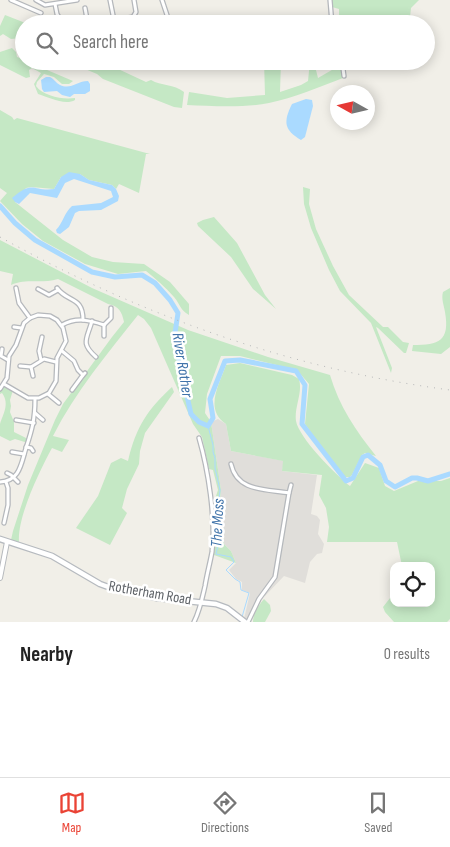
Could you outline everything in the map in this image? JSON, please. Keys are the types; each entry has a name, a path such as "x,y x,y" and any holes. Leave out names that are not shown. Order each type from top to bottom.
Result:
{"main road":[{"name":"Rotherham Road","path":"0,539 36,550 62,561 100,584 111,588 139,595 202,602 224,607 247,622"}],"street":[{"path":"11,0 41,13"},
{"path":"36,0 45,5 77,0"},
{"path":"110,0 113,15"},
{"path":"134,0 136,12 134,15"},
{"path":"162,0 166,15"},
{"path":"330,0 331,15"},
{"path":"56,4 58,15"},
{"path":"85,8 86,15"},
{"path":"344,70 344,76"},
{"path":"16,288 19,303 30,318"},
{"path":"38,289 49,295 58,289 64,295 79,303 82,308 83,320"},
{"path":"104,336 104,325 111,318 111,308"},
{"path":"0,389 7,376 8,360 21,328 30,318 38,315 55,318 62,325 66,338 56,362 56,381 48,394 35,399 25,398 4,384"},
{"path":"62,325 72,320 92,321 104,325"},
{"path":"92,321 86,342 89,350 96,357"},
{"path":"14,327 21,328"},
{"path":"41,360 39,351 42,337"},
{"path":"8,360 1,356 1,349 11,353"},
{"path":"62,351 74,361 78,370 84,374 72,390"},
{"path":"20,366 31,367 41,360 56,362"},
{"path":"31,367 33,376"},
{"path":"48,394 60,403"},
{"path":"0,482 6,482 14,478 22,466 26,446 34,423 35,399"},
{"path":"35,413 43,420"},
{"path":"16,420 34,423"},
{"path":"194,622 202,602 212,550 213,522 203,451 199,438"},
{"path":"26,446 31,448 32,451"},
{"path":"12,452 24,454"},
{"path":"231,464 235,475 243,484 289,493"},
{"path":"6,473 18,482"},
{"path":"3,521 8,504 6,482"},
{"path":"247,622 259,599 275,577 291,485"},
{"path":"0,578 7,542"}],"shaded area":[{"path":"218,419 226,424 231,451 284,461 282,471 317,475 311,514 317,516 320,520 318,534 324,544 322,553 317,554 310,562 305,583 284,576 265,596 260,598 247,621 244,619 250,593 242,590 242,582 236,579 229,570 236,563 231,551 224,544 223,520 218,519 221,490 211,422"}],"green space":[{"path":"332,0 419,0 411,8 410,15 339,15 339,9 332,7"},
{"path":"5,15 15,19 15,39 11,39 3,34 0,36 0,26"},
{"path":"12,48 15,51 15,70 29,70 30,77 26,78 0,65 0,52"},
{"path":"36,70 47,70 73,81 69,84 62,84 54,77 44,74 37,82 36,86 39,89 54,96 75,98 75,100 62,102 38,94 34,84 41,73"},
{"path":"87,70 120,70 146,82 151,80 176,88 184,92 182,108 174,107 103,79"},
{"path":"264,70 281,70 280,92 308,81 309,70 316,70 318,78 332,70 342,70 343,78 278,101 260,105 239,106 187,105 189,92 227,98 265,95"},
{"path":"0,110 14,120 17,118 150,154 146,154 139,193 119,184 116,189 112,185 89,180 80,174 61,177 54,189 26,188 15,202 63,240 92,257 113,262 144,264 170,282 189,304 189,315 174,297 146,271 118,274 85,264 43,241 22,224 0,201 7,193 0,188"},
{"path":"303,187 310,189 309,204 316,229 349,295 383,327 388,327 403,342 409,343 406,353 404,353 376,327 392,368 391,373 371,323 340,291 329,270 311,228 304,204"},
{"path":"214,217 237,243 265,295 276,309 253,289 231,257 198,226 197,223"},
{"path":"0,240 92,288 188,330 268,357 330,375 338,397 349,418 376,456 365,453 362,455 352,475 345,477 305,424 309,384 297,370 240,356 221,356 207,394 205,413 211,422 221,490 218,519 223,519 224,544 231,551 236,563 214,555 217,527 215,499 218,490 213,470 209,469 202,437 193,424 151,328 138,315 92,373 71,404 53,436 69,440 62,452 52,448 25,507 19,532 19,542 11,540 28,485 63,404 124,322 121,312 115,306 58,279 22,282 11,285 13,274 0,271"},
{"path":"450,288 450,347 441,354 412,351 413,345 430,344 441,339 444,335 446,322 442,295 443,292"},
{"path":"240,363 292,375 299,379 300,389 296,421 299,428 319,456 350,486 365,463 379,468 385,486 394,491 418,481 441,481 450,478 450,619 447,622 394,622 383,607 390,598 390,607 435,607 435,562 401,562 397,542 327,542 329,527 326,508 319,495 322,475 282,471 283,461 231,451 226,424 219,418 214,404 217,389 226,365"},
{"path":"4,384 13,390 10,400 10,412 14,422 14,432 30,440 28,443 15,439 10,441 0,436 0,424 6,405 2,393 0,394 0,389"},
{"path":"172,387 174,392 145,433 139,464 127,489 122,508 127,513 110,545 76,528 98,496 111,463 121,458 128,461 135,438 144,420 156,403"},
{"path":"264,599 270,605 271,611 265,622 253,622 255,612"}],"water":[{"path":"50,77 64,86 88,81 90,91 85,94 74,94 70,97 62,95 57,91 44,92 41,80"},
{"path":"306,99 312,100 313,106 305,137 301,140 291,133 286,121 292,104"},
{"path":"69,172 80,174 89,180 112,185 119,196 118,201 101,210 79,211 75,213 69,227 60,234 56,230 72,206 101,203 113,197 111,191 74,179 65,183 57,198 30,193 19,204 12,198 19,192 29,188 54,189 61,177"}],"waterway":[{"name":"River Rother","path":"0,206 15,223 35,240 92,272 115,277 142,275 155,283 170,300 178,313 175,333 177,351 191,414 199,422 208,426 213,418 210,399 225,361 240,360 296,371 305,385 302,424 346,481 353,478 363,457 368,455 380,465 386,481 395,487 412,478 428,481 450,474"},
{"name":"The Moss","path":"208,426 220,490 217,521 219,541 216,554 231,557 234,562 226,570 240,582 241,590 249,593 242,617"}],"railway":[{"path":"0,237 107,291 218,335 274,353 332,368 390,381 450,390"}]}
